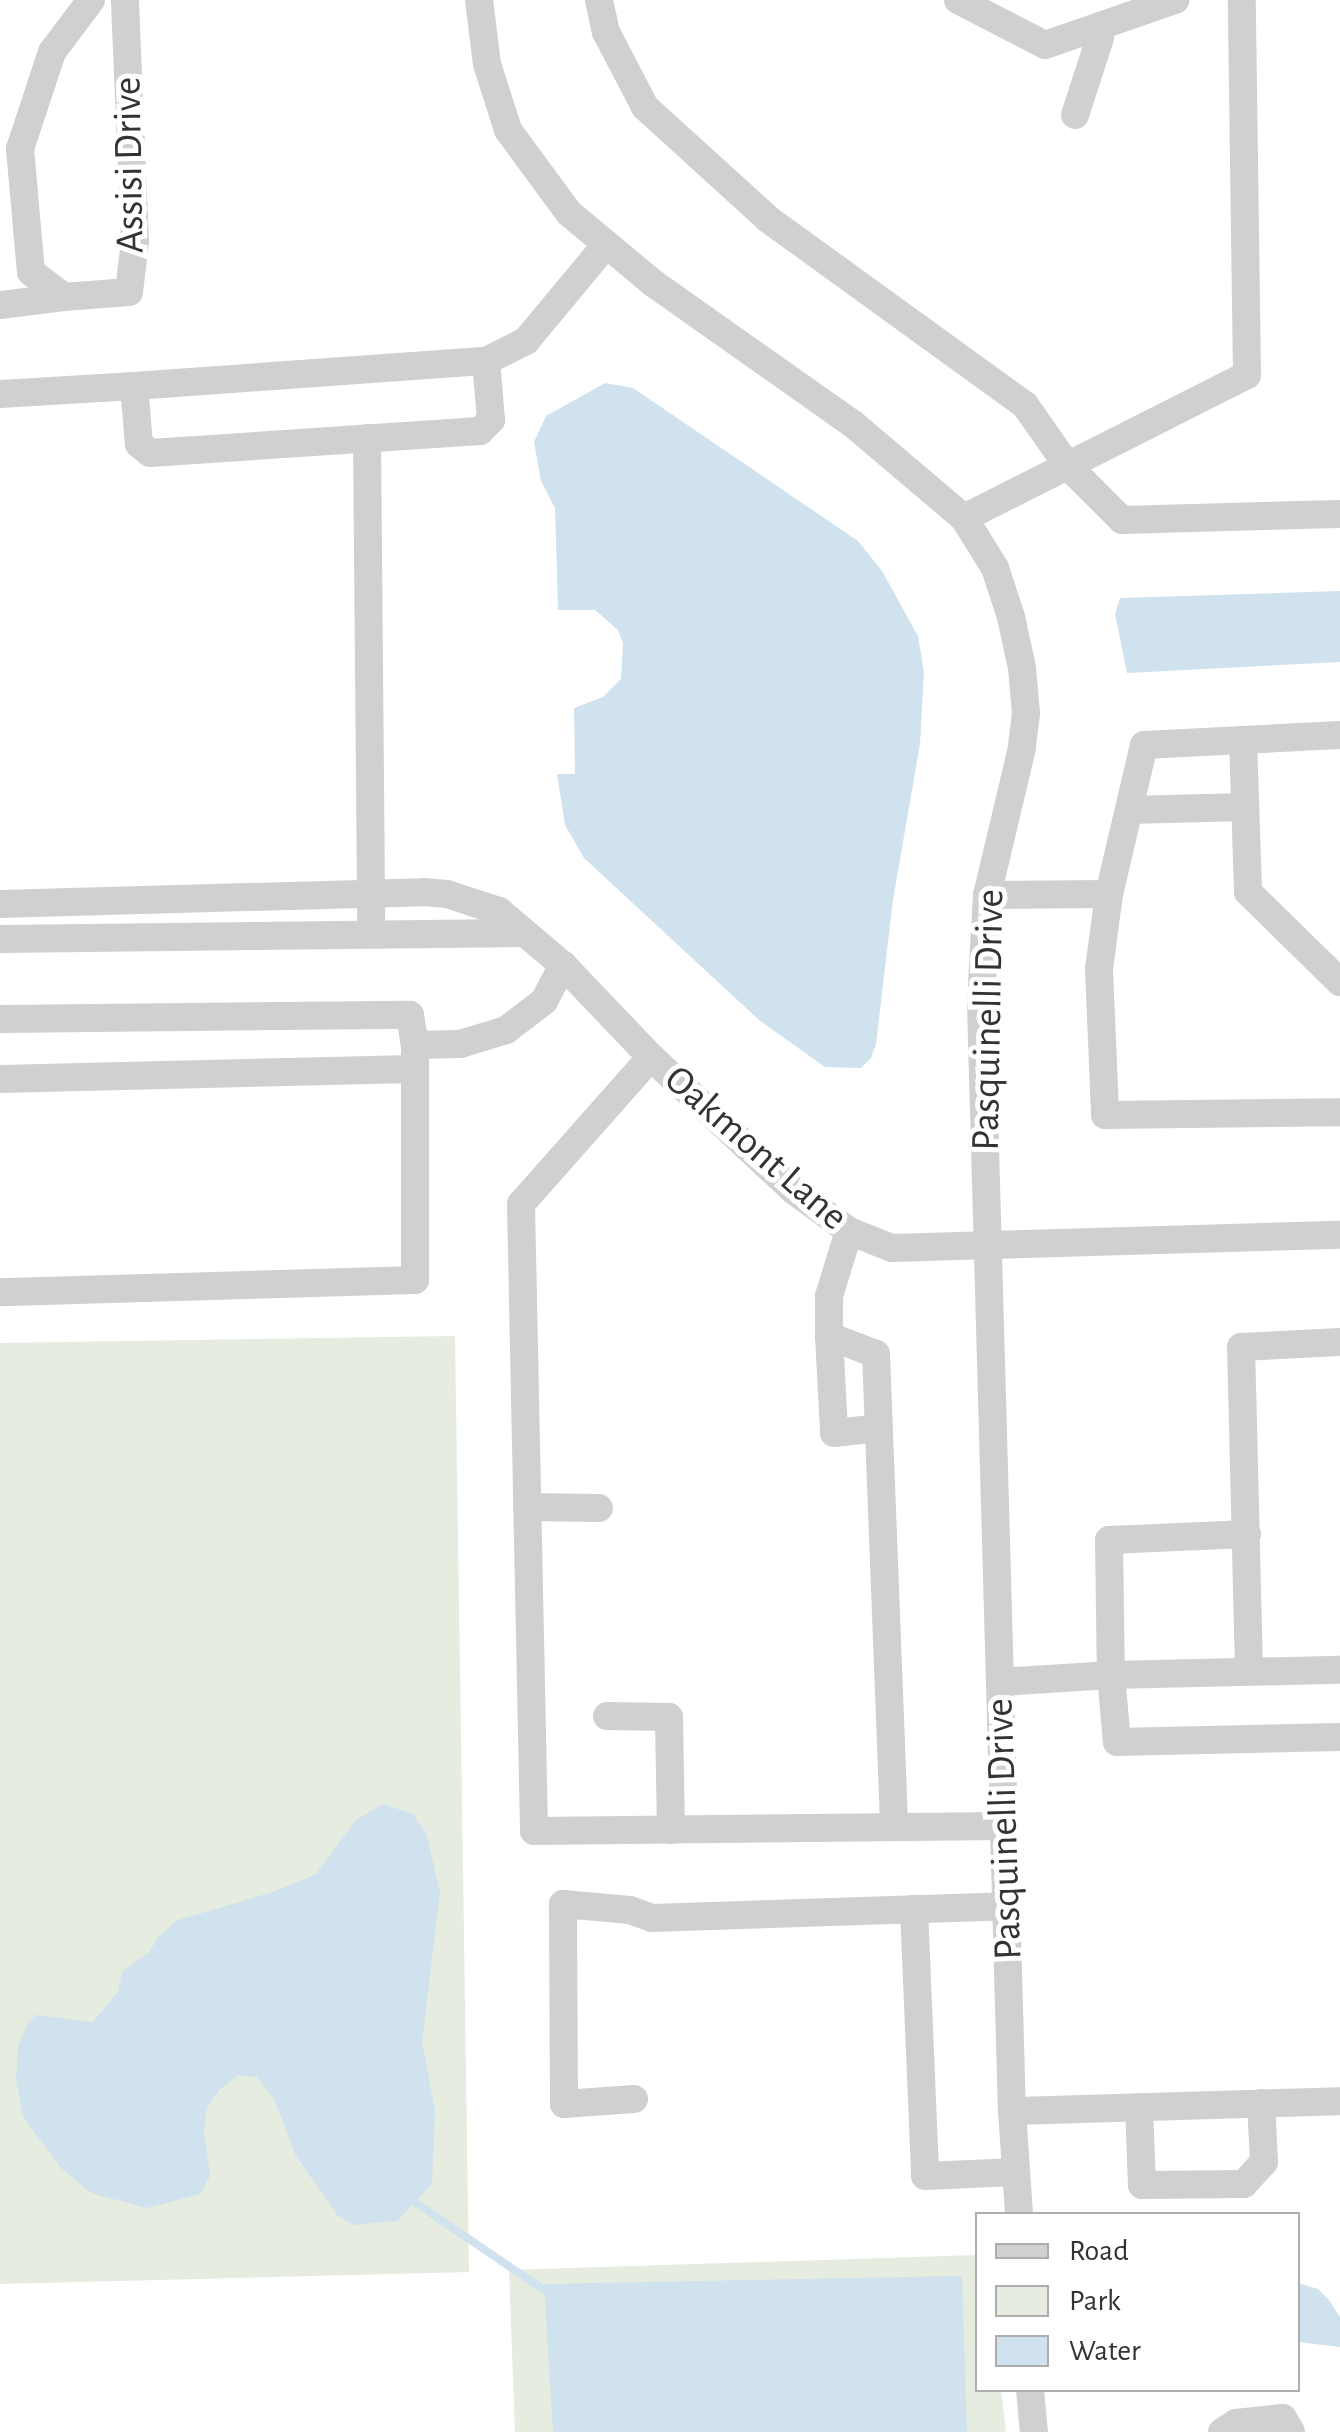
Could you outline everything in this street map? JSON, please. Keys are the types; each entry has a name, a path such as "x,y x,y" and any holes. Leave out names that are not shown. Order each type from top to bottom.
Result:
{"street":[{"name":"Assisi Drive","path":"91,0 52,52 20,149 31,272 64,297 128,292 135,241 125,0"},
{"name":"Pasquinelli Drive","path":"479,0 487,64 508,130 569,212 605,246 853,424 964,518 995,568 1011,617 1026,713 1022,748 987,896 980,1004 1012,2110 1019,2212"},
{"path":"599,0 606,32 644,107 768,219 1025,405 1066,465 1122,520 1340,514"},
{"path":"958,0 1045,45 1175,0"},
{"path":"964,518 1247,375 1242,0"},
{"path":"1075,115 1100,38"},
{"path":"0,394 486,361 526,341 605,246"},
{"path":"0,305 64,297"},
{"path":"134,386 140,444 150,453 480,431 490,420 486,361"},
{"path":"366,438 371,933"},
{"path":"1340,735 1144,745 1109,894 1099,969 1105,1114 1340,1112"},
{"path":"1243,740 1248,892 1340,982"},
{"path":"1129,810 1245,807"},
{"name":"Oakmont Lane","path":"0,904 424,892 468,900 499,911 563,965 651,1057 793,1190 849,1231 892,1248 1340,1235"},
{"path":"987,896 1109,894"},
{"path":"0,939 521,933"},
{"path":"0,1079 414,1057 506,1030 544,1000 563,965"},
{"path":"0,1018 410,1015 414,1057 414,1280 0,1292"},
{"path":"651,1057 520,1204 534,1831 1004,1826"},
{"path":"849,1231 828,1296 834,1433 879,1428"},
{"path":"828,1336 876,1354 894,1828"},
{"path":"1249,1672 1241,1347 1340,1342"},
{"path":"527,1507 600,1508"},
{"path":"1248,1534 1109,1540 1111,1675 1117,1742 1340,1737"},
{"path":"1000,1682 1111,1675 1340,1670"},
{"path":"606,1716 670,1717 671,1830"},
{"path":"634,2100 564,2104 563,1904 630,1910 652,1918 1006,1906"},
{"path":"914,1909 925,2176 1016,2172"},
{"path":"1012,2110 1340,2101"},
{"path":"1140,2107 1142,2185 1244,2184 1264,2162 1261,2103"},
{"path":"1030,2392 1034,2432"},
{"path":"1222,2432 1236,2423 1284,2418 1290,2432"}],"green space":[{"path":"455,1336 469,2272 0,2284 0,1343"},
{"path":"975,2255 975,2392 1001,2392 1006,2432 515,2432 509,2270"}],"water":[{"path":"605,383 633,388 858,541 882,571 918,636 924,672 920,744 893,900 876,1044 871,1058 861,1068 825,1067 759,1020 584,858 565,825 557,774 575,774 574,708 603,697 621,679 623,643 618,630 595,610 558,610 555,508 541,481 534,442 546,416"},
{"path":"1340,591 1340,662 1127,673 1115,614 1120,598"},
{"path":"383,1804 413,1814 426,1833 440,1892 422,2042 435,2110 432,2184 397,2221 353,2225 338,2216 296,2156 274,2099 257,2077 239,2075 220,2089 207,2108 204,2130 210,2176 200,2194 147,2208 91,2193 62,2169 23,2117 16,2080 18,2046 27,2024 36,2015 93,2022 118,1992 122,1972 149,1952 160,1935 178,1920 273,1892 316,1874 356,1820"},
{"path":"962,2276 967,2432 553,2432 544,2284"},
{"path":"1300,2284 1318,2289 1340,2317 1340,2347 1300,2342"}],"waterway":[{"path":"413,2201 553,2296"}]}
